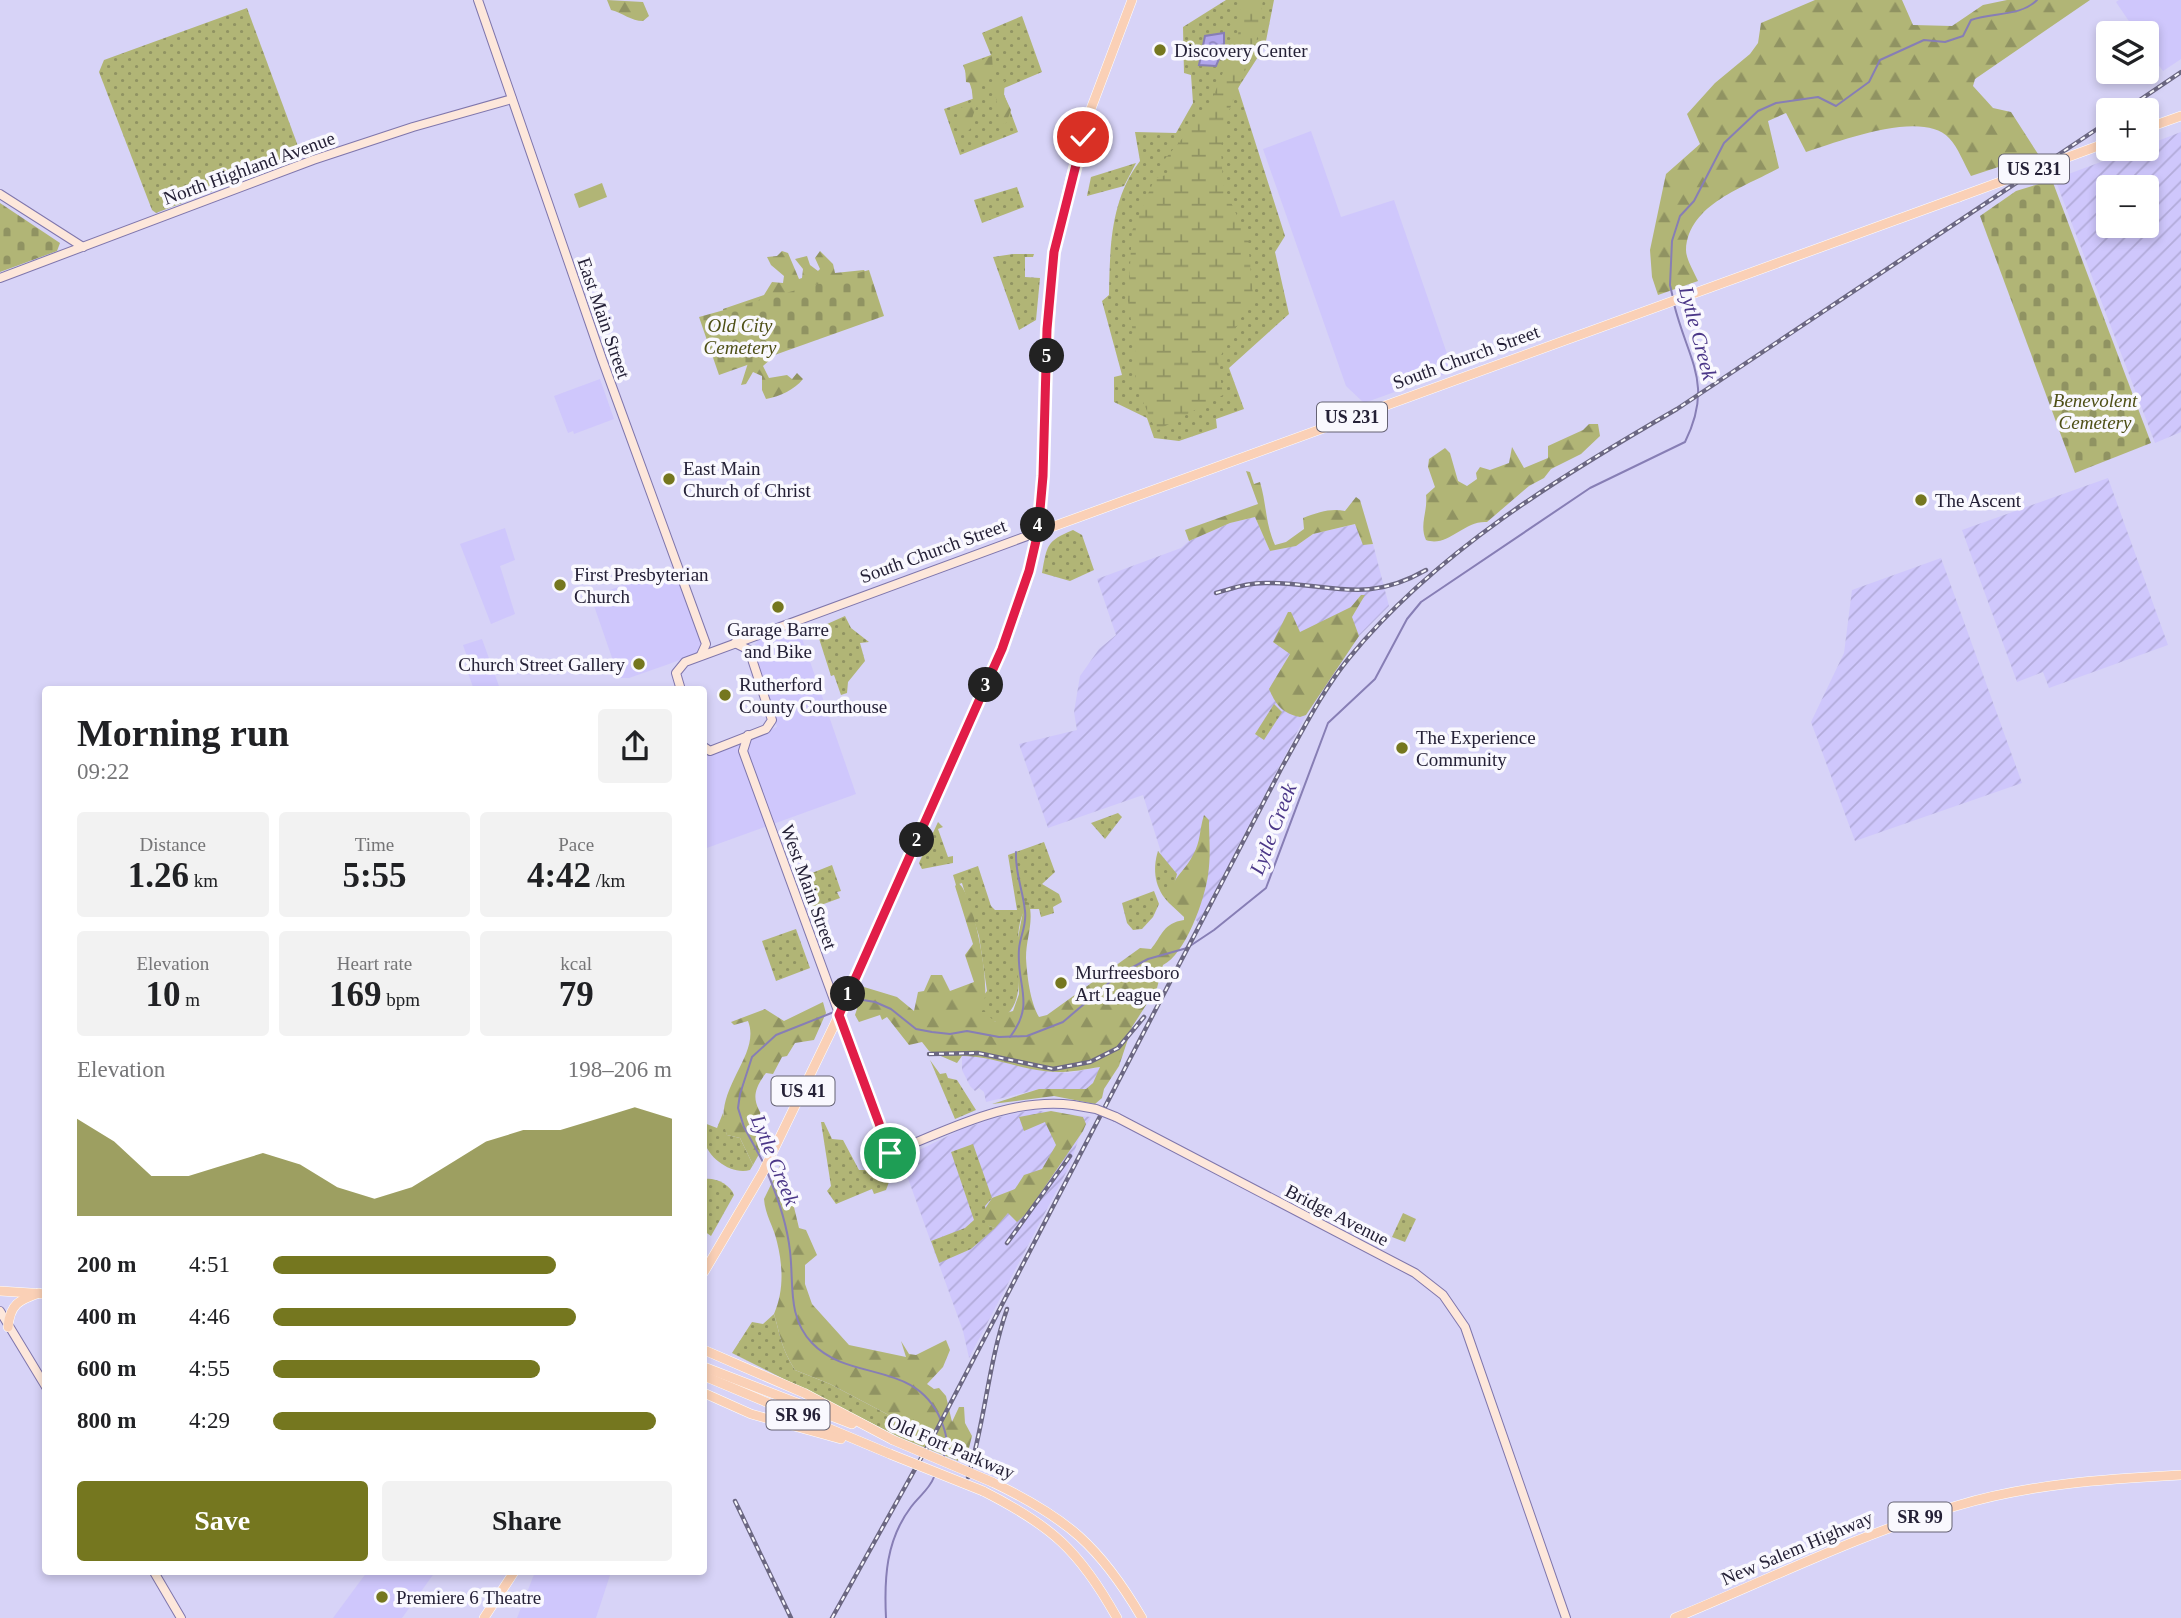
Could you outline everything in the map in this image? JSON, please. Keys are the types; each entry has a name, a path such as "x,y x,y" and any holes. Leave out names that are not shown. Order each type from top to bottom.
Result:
{"main road":[{"name":"US 41","path":"707,1267 773,1154 838,1022 1018,610 1038,532 1054,252 1070,180 1090,114 1132,0"},
{"path":"2159,124 2181,116"},
{"name":"South Church Street","path":"1038,532 2096,147"},
{"path":"0,1291 42,1294"},
{"path":"8,1326 10,1310 19,1301 42,1294"},
{"path":"707,1351 804,1393 893,1440"},
{"name":"Old Fort Parkway","path":"707,1373 893,1440 1037,1504 1084,1539 1125,1588 1142,1618"},
{"name":"Old Fort Parkway","path":"707,1373 890,1454 983,1491 1033,1517 1056,1535 1088,1572 1117,1618"},
{"path":"707,1394 751,1414 890,1454"},
{"name":"New Salem Highway","path":"1675,1618 1852,1542 1956,1505 2060,1484 2181,1475"},
{"path":"484,1618 512,1575"}],"street":[{"name":"East Main Street","path":"478,0 602,359 706,645"},
{"name":"North Highland Avenue","path":"0,278 313,160 512,99"},
{"path":"0,194 83,247"},
{"name":"South Church Street","path":"680,686 676,673 685,662 1038,532"},
{"path":"707,749 766,729 772,715 749,650 738,643 731,643"},
{"path":"701,656 706,645 717,649"},
{"path":"729,742 743,751 748,735"},
{"name":"West Main Street","path":"743,751 835,1003 838,1022 890,1153"},
{"name":"Bridge Avenue","path":"890,1153 997,1111 1049,1102 1096,1109 1415,1273 1443,1295 1465,1327 1566,1618"},
{"path":"0,1311 42,1381"},
{"path":"156,1575 181,1618"}],"shaded area":[{"path":"2181,0 2181,59 2163,71 2159,66 2159,21 2129,21 2116,2"},
{"path":"1311,131 1341,217 1394,200 1453,371 1364,403 1346,386 1263,149"},
{"path":"2181,132 2181,432 2155,443 2055,179 2104,161 2159,161 2159,140"},
{"path":"600,379 614,419 574,434 573,431 568,433 554,396"},
{"path":"2108,478 2168,645 2049,688 2043,672 2017,682 1962,530"},
{"path":"1255,517 1270,551 1296,546 1313,534 1356,524 1360,539 1368,545 1373,544 1389,606 1359,636 1306,715 1197,925 1197,921 1169,903 1160,849 1143,795 1048,828 1019,744 1077,730 1074,712 1080,676 1099,649 1116,635 1097,579 1181,548 1189,541 1230,523"},
{"path":"505,528 515,560 500,566 515,614 491,624 460,544"},
{"path":"1941,558 2022,783 1855,841 1811,722 1844,653 1852,590"},
{"path":"670,568 676,571 702,646 698,653 629,678 619,678 591,597"},
{"path":"797,624 856,794 707,848 707,754 777,727 751,650 761,636"},
{"path":"482,639 499,686 473,686 468,673 472,671 463,645"},
{"path":"962,1056 982,1056 1045,1071 1068,1073 1101,1067 1093,1083 1086,1089 1039,1089 986,1102 984,1092 979,1088 975,1091 970,1086 962,1070"},
{"path":"1032,1110 1091,1117 1079,1138 1069,1167 969,1358 963,1331 901,1159 960,1130 995,1118"},
{"path":"365,1575 433,1575 402,1618 333,1618"},
{"path":"534,1575 610,1575 596,1618 517,1618"}],"green space":[{"path":"607,0 643,2 649,16 643,21 631,18 611,10"},
{"path":"1226,0 1274,0 1265,46 1238,88 1285,236 1275,252 1289,314 1229,368 1244,409 1216,419 1217,428 1179,441 1154,438 1147,418 1114,402 1114,377 1122,375 1102,301 1109,295 1114,225 1123,192 1140,161 1135,132 1176,133 1193,103 1191,75 1184,73 1183,27"},
{"path":"1242,0 1263,0 1256,44 1226,118 1221,149 1223,184 1248,241 1253,296 1218,361 1223,395 1156,431 1135,384 1136,352 1128,301 1132,231 1155,178 1170,174 1164,160 1209,107 1238,35"},
{"path":"1815,0 1902,0 1913,25 1952,26 1983,5 2007,0 2090,0 1975,79 1973,86 1993,108 2011,112 2038,154 1971,176 1949,138 1936,130 1920,127 1879,130 1806,152 1786,113 1768,121 1779,168 1735,190 1707,209 1689,234 1686,250 1698,281 1658,295 1652,277 1650,250 1666,174 1700,144 1687,114 1715,83 1750,54 1758,43 1761,23"},
{"path":"247,8 302,157 156,213 152,210 99,72 104,60"},
{"path":"1022,16 1042,72 1002,89 1018,132 960,155 944,109 975,98 963,65 991,55 982,33"},
{"path":"992,56 993,72 981,86 971,128 965,134 960,131 961,108 973,101 971,83 966,82 965,66"},
{"path":"1005,80 1004,95 1011,110 1005,126 999,119 994,85"},
{"path":"1136,163 1124,186 1087,196 1091,177"},
{"name":"Benevolent Cemetery","path":"2052,180 2151,443 2075,473 1980,216 2016,191"},
{"path":"602,183 607,197 579,208 574,194"},
{"path":"1017,187 1024,207 982,223 974,200"},
{"path":"0,203 60,243 57,251 0,272"},
{"path":"782,251 788,253 799,279 802,278 803,269 795,259 807,256 810,265 818,271 820,269 815,258 820,251 833,264 835,273 864,270 866,273 723,314 723,309 764,295 772,282 783,283 784,276 771,265 767,257 777,256"},
{"path":"1034,254 1033,257 1025,257 1025,277 1040,278 1036,320 1019,330 993,257"},
{"name":"Old City Cemetery","path":"869,270 884,316 719,375 699,317"},
{"path":"767,355 772,358 763,366 769,378 787,375 792,379 797,373 803,379 787,392 766,399 762,390 762,376 753,372 746,384 741,385 748,363"},
{"path":"1589,424 1598,424 1600,436 1581,454 1551,469 1544,478 1529,486 1487,522 1471,525 1442,540 1426,540 1423,529 1426,495 1435,487 1428,467 1429,459 1445,448 1450,453 1458,481 1467,486 1477,479 1476,473 1480,467 1490,470 1509,463 1512,447 1524,468 1548,458 1548,446 1583,430"},
{"path":"1246,471 1250,472 1254,484 1260,482 1269,529 1275,545 1286,542 1304,529 1303,518 1325,511 1345,511 1356,497 1360,500 1373,544 1363,545 1355,524 1313,534 1296,546 1270,551 1255,517 1230,523 1189,541 1185,530 1258,504"},
{"path":"1073,530 1082,535 1094,570 1070,581 1042,573 1049,546 1057,538"},
{"path":"1361,595 1365,595 1352,617 1359,636 1306,715 1300,717 1284,711 1269,689 1290,654 1273,642 1288,612 1291,612 1300,632 1351,607"},
{"path":"845,616 851,628 869,642 860,643 865,661 848,682 847,693 841,695 834,675 831,676 816,629"},
{"path":"1274,704 1282,712 1264,740 1255,734"},
{"path":"1118,813 1122,817 1105,839 1091,823"},
{"path":"1204,815 1209,820 1209,861 1206,885 1193,925 1179,950 1163,965 1157,988 1132,1027 1119,1066 1104,1089 1102,1098 1095,1104 1054,1096 992,1104 1039,1089 1086,1089 1093,1083 1100,1067 1051,1072 962,1056 957,1063 929,1051 922,1042 909,1045 887,1017 882,1020 880,1015 859,1022 855,1015 864,987 897,997 914,1011 918,992 924,991 931,975 942,975 950,991 974,982 965,955 973,944 955,886 958,883 964,890 975,921 983,961 985,995 983,1005 973,1012 985,1012 995,1022 1013,1011 1019,994 1016,948 1025,901 1029,903 1030,910 1026,958 1033,1004 1039,1017 1047,1015 1140,948 1151,949 1167,927 1184,920 1169,903 1170,894 1175,881 1196,850"},
{"path":"938,822 943,827 938,829 948,857 953,856 953,863 922,869 919,863"},
{"path":"1044,842 1055,872 1042,884 1059,894 1062,902 1053,907 1054,913 1041,917 1039,909 1030,909 1029,903 1021,918 1018,934 1019,985 1016,1000 1009,1013 995,1022 971,1012 987,991 979,936 962,883 956,885 953,875 978,866 991,906 995,910 1017,910 1008,855"},
{"path":"1158,851 1177,874 1169,903 1156,879"},
{"path":"832,865 841,891 837,892 840,898 813,908 802,877"},
{"path":"1154,891 1159,904 1153,917 1142,929 1133,930 1127,923 1122,903"},
{"path":"796,929 810,968 776,981 762,941"},
{"path":"823,1002 826,1013 814,1040 795,1043 787,1056 782,1057 773,1074 766,1073 759,1084 756,1100 768,1138 753,1165 740,1138 727,1135 724,1119 725,1103 743,1061 750,1034 748,1021 734,1025 731,1022 765,1009 784,1021"},
{"path":"930,1060 940,1074 946,1073 948,1078 957,1080 976,1110 955,1119"},
{"path":"1051,1111 1083,1117 1086,1124 1083,1131 1027,1213 1017,1222 1008,1213 995,1228 989,1226 981,1215 992,1198 1015,1189 1024,1175 1042,1169 1056,1145 1045,1122 1024,1131 1019,1117"},
{"path":"723,1113 727,1135 740,1138 753,1165 750,1170 729,1168 711,1154 707,1148 707,1124 717,1128"},
{"path":"821,1122 824,1122 832,1139 843,1140 859,1170 872,1170 882,1162 889,1182 886,1190 874,1194 872,1189 836,1204 827,1191 831,1186"},
{"path":"973,1144 992,1198 985,1206 989,1226 995,1228 971,1249 939,1263 931,1241 965,1228 974,1220 951,1152"},
{"path":"780,1166 789,1188 799,1228 806,1230 817,1255 805,1265 805,1284 812,1304 849,1345 906,1357 901,1341 909,1354 916,1355 946,1340 950,1350 943,1367 927,1384 934,1389 939,1388 946,1396 952,1422 959,1407 964,1407 965,1423 972,1436 968,1452 959,1456 958,1461 899,1437 900,1421 830,1384 795,1370 784,1349 774,1314 780,1296 781,1269 777,1242 764,1199"},
{"path":"707,1179 722,1182 734,1195 711,1236 707,1233"},
{"path":"1403,1213 1416,1219 1405,1242 1392,1237"},
{"path":"774,1314 784,1349 795,1370 830,1384 900,1421 899,1437 732,1353 752,1322 763,1324"}],"water":[{"path":"1224,33 1224,47 1216,66 1199,65 1205,36"}],"waterway":[{"name":"Lytle Creek","path":"1673,298 1670,285 1672,241 1680,216 1694,201 1724,143 1758,111 1776,103 1818,97 1836,106 1869,82 1880,60 1924,40 1945,42 1963,36 1971,20 2014,12 2037,0"},
{"name":"Lytle Creek","path":"849,1006 863,1000 875,1002 891,1009 916,1029 932,1032 950,1034 967,1031 999,1037 1027,1036 1063,1022 1118,975 1148,959 1187,948 1266,888 1328,723 1375,679 1407,619 1421,602 1590,488 1685,442 1693,421 1698,387 1696,372 1674,304"},
{"path":"1010,1037 1018,1025 1023,1004 1019,949 1025,916 1016,852"},
{"name":"Lytle Creek","path":"763,1162 744,1127 738,1108 752,1057 776,1035 834,1012"},
{"name":"Lytle Creek","path":"768,1174 787,1231 793,1300 804,1333 827,1355 899,1379 930,1401 944,1429 944,1456"},
{"name":"Lytle Creek","path":"886,1618 886,1574 896,1533 934,1477"}],"railway":[{"path":"2143,98 2181,72"},
{"path":"832,1618 934,1435 1282,767 1321,697 1349,658 1420,584 1501,519 1588,462 1677,409 2096,130"},
{"path":"1216,593 1262,583 1366,589 1404,581 1426,570"},
{"path":"929,1054 978,1053 1053,1069 1090,1062 1118,1048 1144,1017"},
{"path":"1007,1243 1070,1156"},
{"path":"968,1477 995,1351 1007,1309"},
{"path":"735,1501 791,1618"}],"place":[{"name":"Discovery Center","path":"1160,50"},
{"name":"East Main Church of Christ","path":"669,479"},
{"name":"The Ascent","path":"1921,500"},
{"name":"First Presbyterian Church","path":"560,585"},
{"name":"Garage Barre and Bike","path":"778,607"},
{"name":"Church Street Gallery","path":"639,664"},
{"name":"Rutherford County Courthouse","path":"725,695"},
{"name":"The Experience Community","path":"1402,748"},
{"name":"Murfreesboro Art League","path":"1061,983"},
{"name":"Premiere 6 Theatre","path":"382,1597"}],"route":[{"path":"890,1153 839,1015 1002,649 1029,571 1038,532 1043,476 1047,329 1054,252 1083,137"}]}
